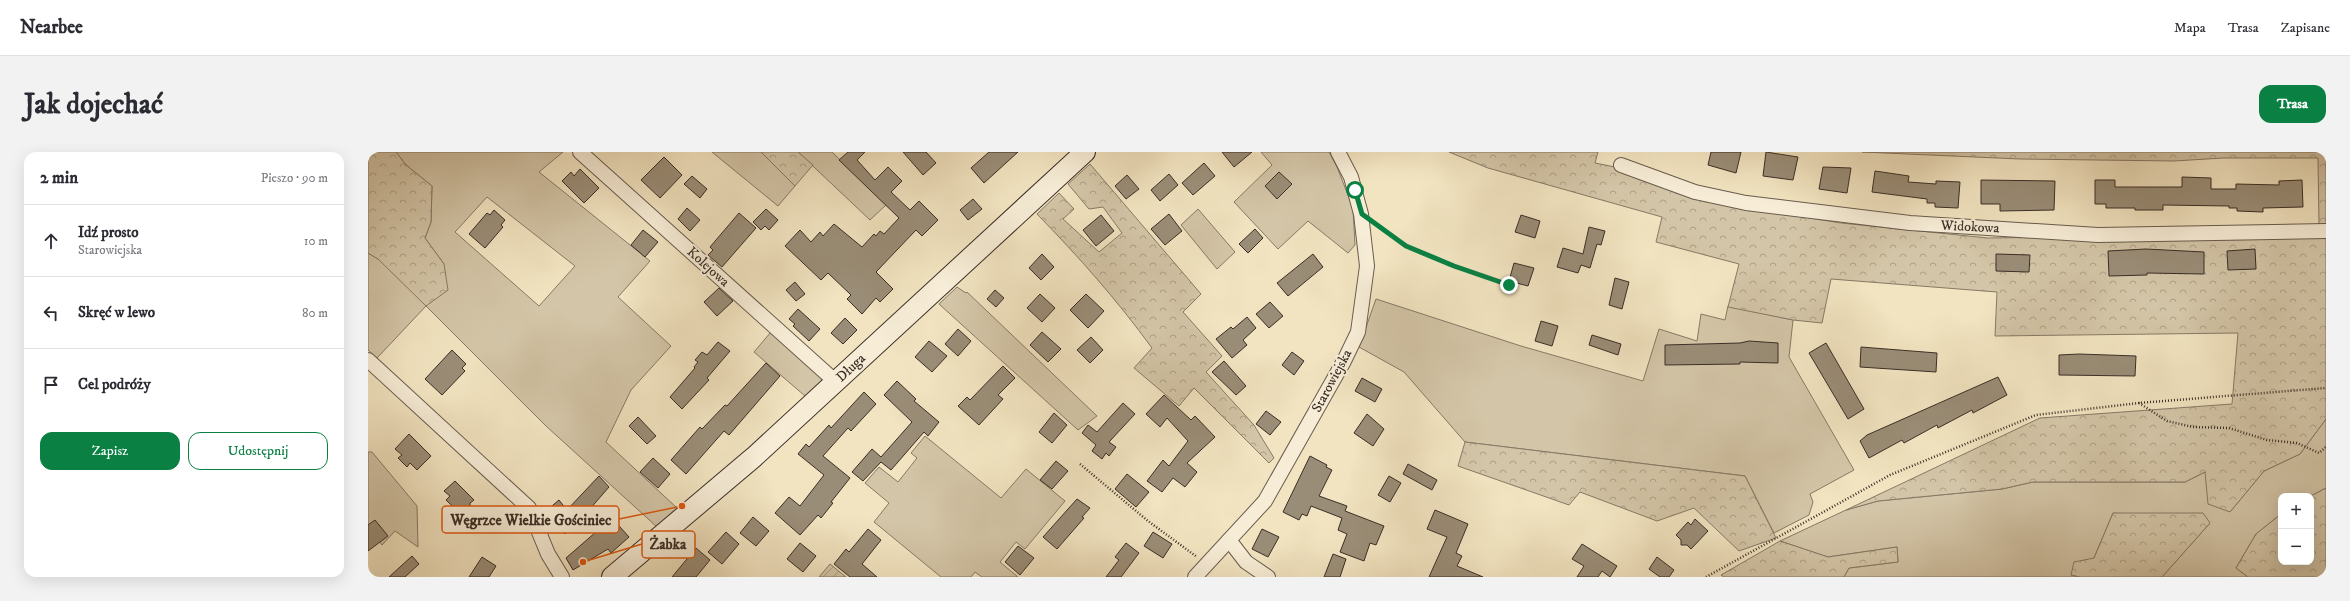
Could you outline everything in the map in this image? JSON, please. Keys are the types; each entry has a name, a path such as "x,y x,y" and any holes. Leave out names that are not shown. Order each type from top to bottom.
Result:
{"street":[{"name":"Kolejowa","path":"580,152 836,382"},
{"name":"Długa","path":"612,577 746,464 1086,152"},
{"name":"Starowiejska","path":"1196,577 1265,501 1340,368 1358,332 1367,266 1362,214 1350,177 1338,152"},
{"name":"Widokowa","path":"1621,166 1695,192 1746,203 1910,223 2098,235 2326,231"},
{"path":"368,360 530,508 548,554 562,577"},
{"path":"1229,540 1246,562 1268,577"}],"path":[{"path":"1362,214 1406,246 1454,266 1509,285"},
{"path":"1706,577 1890,475 2036,414 2139,403 2326,388"},
{"path":"2139,403 2167,421 2193,427 2229,428 2267,440 2297,443 2319,454 2326,447"},
{"path":"1080,464 1148,521 1207,564"}],"green space":[{"path":"368,152 396,152 406,165 432,186 431,222 425,238 444,264 448,290 426,306 378,259 368,253"},
{"path":"396,152 563,152 539,172 650,261 618,297 671,346 631,390 606,442 677,508 657,527 546,426 426,306 377,358 368,350 368,253 378,259 444,264 425,238 431,222 432,186 406,165","holes":["487,197 575,266 539,306 455,232"]},
{"path":"712,152 761,152 795,186 778,206"},
{"path":"761,152 798,152 813,165 795,186"},
{"path":"798,152 832,152 886,205 870,220"},
{"path":"1261,152 1329,152 1337,167 1353,208 1355,245 1348,253 1308,221 1278,249 1234,202 1272,165"},
{"path":"1449,152 1598,152 1595,163 1615,167 1720,203 1841,223 1988,238 2326,233 2326,419 2300,454 2264,471 2230,512 2208,504 2205,472 2185,482 2033,482 2002,489 1878,501 1846,510 2040,418 2232,404 2238,333 1995,336 1997,292 1831,279 1822,323 1793,320 1728,307 1739,264 1656,242 1662,217 1488,168"},
{"path":"1862,152 2326,152 2326,225 2319,225 2318,158 2223,158 2174,161 2020,159"},
{"path":"1090,164 1201,294 1183,312 1222,356 1206,372 1254,425 1274,458 1269,463 1194,388 1179,406 1134,368 1152,348 1097,279 1037,214 1059,193 1074,209 1063,219 1099,252 1122,233 1103,207 1089,209 1068,184"},
{"path":"1198,209 1235,252 1217,269 1181,225"},
{"path":"957,287 966,293 967,292 1097,416 1078,430 939,304"},
{"path":"1376,299 1521,346 1643,381 1659,329 1697,341 1701,314 1725,320 1728,306 1793,320 1789,357 1854,470 1810,494 1813,502 1809,515 1774,533 1745,476 1465,442 1404,372 1359,347"},
{"path":"771,332 822,377 822,381 805,396 754,352"},
{"path":"2326,419 2326,488 2314,494 2314,493 2278,493 2278,516 2256,534 2236,568 2248,577 2162,577 2210,523 2113,513 2094,558 2071,575 2080,577 1844,577 1849,568 1898,562 1897,547 1828,557 1780,541 1846,510 1878,501 2002,489 2033,482 2185,482 2205,472 2230,512 2264,471 2300,454"},
{"path":"925,436 1001,498 1026,469 1065,501 1025,549 1016,542 1000,562 1018,577 982,577 975,572 971,577 941,577 874,522 889,503 865,483 879,467 898,482 917,458 911,453"},
{"path":"1465,442 1745,476 1776,538 1739,551 1694,508 1657,521 1580,492 1569,505 1458,466"},
{"path":"368,452 372,452 417,506 418,547 395,531 382,545 368,528"},
{"path":"2326,488 2326,577 2248,577 2236,568 2256,534 2278,516 2278,565 2314,565 2314,494"},
{"path":"2113,513 2203,513 2210,523 2162,577 2080,577 2071,575 2074,562 2094,558"},
{"path":"1780,541 1828,557 1897,547 1898,562 1849,568 1844,577 1724,577 1721,575"},
{"path":"830,564 846,577 819,577"}],"building":[{"path":"848,152 865,152 857,160 875,180 888,167 902,181 891,192 910,210 919,201 938,220 922,236 916,230 876,272 893,289 880,302 876,298 862,314 847,299 851,295 828,273 821,280 785,246 800,230 811,242 820,232 823,236 834,224 862,247 874,234 876,236 880,231 884,234 899,218 839,160"},
{"path":"903,152 926,152 936,163 923,175"},
{"path":"989,152 1018,152 984,183 971,168"},
{"path":"1222,152 1252,152 1234,167"},
{"path":"1711,152 1741,152 1736,173 1708,165"},
{"path":"1766,152 1798,157 1793,180 1763,176"},
{"path":"664,157 682,175 660,198 641,180"},
{"path":"1204,163 1215,176 1193,195 1182,183"},
{"path":"1823,167 1851,168 1847,193 1819,189"},
{"path":"580,169 599,188 584,203 562,181 571,172 574,176"},
{"path":"1875,171 1909,176 1908,182 1936,184 1936,181 1960,182 1958,208 1935,207 1935,203 1927,203 1927,199 1872,192"},
{"path":"1279,172 1292,184 1277,199 1265,186"},
{"path":"1169,174 1178,185 1160,201 1151,190"},
{"path":"1127,175 1139,189 1126,199 1115,186"},
{"path":"692,176 707,189 700,198 684,184"},
{"path":"2182,177 2211,178 2211,189 2236,189 2236,184 2279,185 2279,181 2302,180 2303,207 2263,208 2263,212 2237,211 2237,208 2229,208 2229,206 2163,205 2163,210 2135,210 2135,208 2106,208 2106,204 2095,204 2095,180 2115,180 2115,187 2182,187"},
{"path":"1981,180 2055,181 2054,210 2000,211 2000,204 1981,204"},
{"path":"973,199 982,209 968,220 960,210"},
{"path":"687,208 700,220 690,231 678,219"},
{"path":"766,209 778,220 769,230 765,226 761,230 753,222"},
{"path":"494,210 505,220 501,225 503,227 485,248 469,234 487,213 490,215"},
{"path":"739,213 756,228 722,267 708,255 713,250 710,247"},
{"path":"1169,214 1182,231 1165,245 1151,229"},
{"path":"1101,215 1114,231 1096,246 1083,230"},
{"path":"1521,215 1540,221 1535,238 1515,232"},
{"path":"1589,227 1605,231 1601,245 1597,244 1590,268 1581,265 1578,273 1557,267 1563,248 1583,254"},
{"path":"1255,229 1263,238 1248,253 1239,244"},
{"path":"643,230 658,242 645,257 631,245"},
{"path":"2146,249 2204,252 2204,274 2147,273 2147,275 2109,276 2108,251"},
{"path":"2255,249 2256,269 2228,270 2227,251"},
{"path":"1042,254 1054,267 1041,280 1029,268"},
{"path":"1313,254 1323,267 1288,296 1277,283"},
{"path":"1996,254 2030,255 2029,272 1996,271"},
{"path":"1514,263 1534,268 1528,286 1509,281"},
{"path":"1615,278 1629,282 1622,309 1609,305"},
{"path":"795,282 805,294 796,301 786,290"},
{"path":"719,288 733,301 717,316 704,302"},
{"path":"995,290 1004,298 996,307 987,299"},
{"path":"1040,294 1055,308 1042,322 1027,308"},
{"path":"1086,294 1104,311 1088,328 1070,310"},
{"path":"1270,302 1283,316 1269,328 1256,314"},
{"path":"798,309 820,329 809,341 793,326 795,324 789,319"},
{"path":"1247,317 1256,328 1243,340 1247,345 1232,358 1216,339 1231,327 1233,329"},
{"path":"845,318 857,330 843,344 831,333"},
{"path":"1541,321 1558,326 1552,346 1535,341"},
{"path":"958,329 971,341 958,356 945,344"},
{"path":"1042,332 1061,349 1048,362 1030,345"},
{"path":"1592,335 1621,344 1618,355 1589,345"},
{"path":"1091,337 1103,350 1090,363 1077,350"},
{"path":"929,341 947,356 932,372 915,357"},
{"path":"1749,341 1778,343 1778,363 1740,362 1740,364 1665,365 1665,345 1740,343"},
{"path":"718,342 730,351 707,378 709,380 682,409 670,397 695,368 694,367 698,362 695,360 702,352 707,355"},
{"path":"1826,343 1864,409 1848,419 1809,353"},
{"path":"1861,347 1937,353 1936,372 1860,367"},
{"path":"452,350 466,364 462,368 465,371 442,395 425,379"},
{"path":"1292,352 1304,361 1294,375 1282,365"},
{"path":"2079,354 2136,356 2135,376 2059,375 2059,355"},
{"path":"1224,361 1246,386 1236,395 1212,372"},
{"path":"766,363 780,376 729,435 724,431 686,474 671,460 700,427 702,429 725,405 727,406"},
{"path":"1003,366 1015,378 998,395 1003,399 979,425 958,406 967,397 970,400"},
{"path":"1998,377 2007,395 1973,413 1972,410 1938,428 1937,425 1904,443 1902,440 1869,458 1860,441 1867,435"},
{"path":"1362,378 1382,389 1375,402 1355,391"},
{"path":"897,381 916,399 914,401 939,422 928,436 924,432 891,470 881,462 863,481 852,472 872,449 881,457 912,422 884,395"},
{"path":"864,392 876,404 851,431 848,428 823,456 850,478 831,502 833,503 821,518 818,515 800,535 775,513 789,497 800,506 824,475 798,454 806,444 809,447 829,425 831,428"},
{"path":"1164,395 1191,420 1195,416 1215,437 1187,463 1197,472 1185,487 1173,478 1162,492 1147,481 1163,460 1169,466 1188,441 1167,418 1160,427 1146,414"},
{"path":"1123,403 1135,414 1109,442 1116,447 1109,456 1106,453 1102,459 1092,451 1096,445 1082,433 1088,425 1097,432"},
{"path":"1266,411 1281,422 1270,435 1256,424"},
{"path":"1054,413 1067,425 1052,443 1039,432"},
{"path":"1367,414 1384,429 1373,446 1354,433"},
{"path":"638,417 656,436 647,444 629,426"},
{"path":"409,434 431,456 417,470 410,463 407,467 398,458 402,455 395,449"},
{"path":"1310,456 1327,465 1326,467 1332,470 1319,496 1347,506 1345,511 1384,526 1376,545 1370,543 1364,561 1340,552 1347,534 1338,530 1342,518 1311,506 1307,516 1302,514 1299,520 1283,512"},
{"path":"653,458 670,474 658,488 640,472"},
{"path":"1056,461 1068,471 1052,489 1040,480"},
{"path":"1408,464 1437,480 1432,490 1403,474"},
{"path":"1127,474 1149,492 1136,507 1115,489"},
{"path":"599,476 609,487 589,510 571,521 574,525 565,534 546,511 559,500 567,510"},
{"path":"1389,476 1401,483 1390,502 1378,495"},
{"path":"455,481 474,500 470,503 470,510 464,509 460,513 446,500 450,496 444,491"},
{"path":"1077,499 1090,508 1082,517 1084,518 1057,549 1043,537"},
{"path":"1435,510 1468,524 1456,553 1462,556 1457,566 1483,577 1429,577 1447,537 1427,529"},
{"path":"753,517 769,531 756,546 740,533"},
{"path":"612,518 629,537 611,553 608,549 573,570 566,558"},
{"path":"1695,519 1708,531 1691,549 1687,545 1681,545 1681,540 1676,535 1688,522 1691,525"},
{"path":"375,520 388,536 368,551 368,525"},
{"path":"868,529 881,540 862,564 877,577 850,577 834,564 846,549 849,552"},
{"path":"1262,529 1279,537 1268,557 1252,549"},
{"path":"726,532 739,544 722,564 708,552"},
{"path":"1153,532 1172,544 1163,558 1144,546"},
{"path":"800,543 816,556 803,572 787,559"},
{"path":"1126,543 1139,553 1121,577 1106,577 1119,560 1115,557"},
{"path":"1582,544 1617,566 1610,577 1602,571 1598,577 1577,577 1584,566 1572,559"},
{"path":"1018,546 1034,558 1020,575 1005,562"},
{"path":"696,548 710,560 696,577 672,577"},
{"path":"1333,554 1346,559 1340,577 1324,577"},
{"path":"412,556 419,564 405,577 389,577"},
{"path":"482,557 496,566 489,577 469,577"},
{"path":"1657,557 1674,570 1669,577 1660,577 1649,569"}],"place":[{"name":"Węgrzce Wielkie Gościniec","path":"682,506"},
{"name":"Żabka","path":"583,562"}],"route":[{"path":"1355,190 1362,214 1406,246 1454,266 1509,285"}]}
